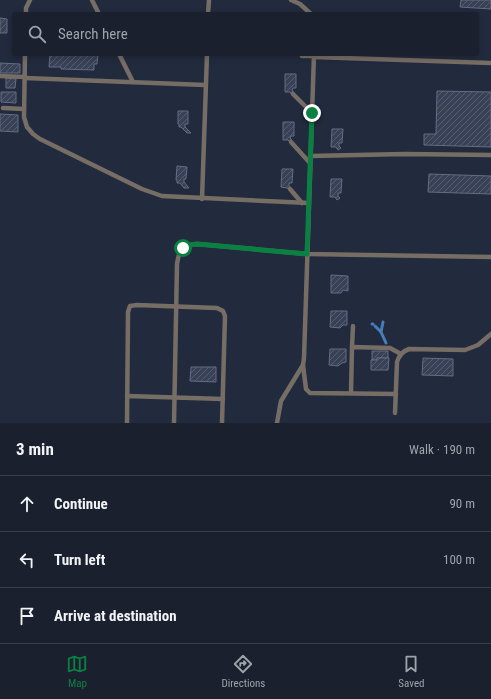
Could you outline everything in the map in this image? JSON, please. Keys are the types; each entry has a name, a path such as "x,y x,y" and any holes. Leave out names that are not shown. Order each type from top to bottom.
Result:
{"lane":[{"path":"26,12 26,8 30,0"},
{"path":"92,0 98,12"},
{"path":"208,12 209,0"},
{"path":"291,0 300,4 309,12"},
{"path":"25,56 24,117 27,127 33,134 49,144 153,194 170,197 309,203"},
{"path":"120,56 133,82"},
{"path":"202,198 207,56"},
{"path":"302,56 491,62"},
{"path":"314,56 305,350 303,365 306,389 310,393 396,394"},
{"path":"0,76 205,85"},
{"path":"293,94 312,113"},
{"path":"3,108 24,109"},
{"path":"291,142 310,163"},
{"path":"310,156 405,154 491,155"},
{"path":"290,189 302,202"},
{"path":"174,423 177,264 179,253 183,248 190,245 307,254 491,256"},
{"path":"126,423 128,308 133,305 217,308 223,311 225,316 222,423"},
{"path":"351,394 353,326"},
{"path":"395,413 397,362 404,351 409,349 465,350 478,345 491,334"},
{"path":"352,347 390,348 401,354"},
{"path":"277,423 281,401 303,365"},
{"path":"127,396 223,399"}],"building":[{"path":"461,0 491,0 491,9 460,7"},
{"path":"0,18 7,19 7,33 0,33"},
{"path":"50,56 98,56 97,64 94,64 94,70 49,67"},
{"path":"0,63 20,64 20,73 0,73"},
{"path":"285,74 296,74 296,88 293,88 292,90 294,93 292,95 290,92 285,92"},
{"path":"6,78 16,79 15,88 6,88"},
{"path":"437,91 491,92 491,147 424,145 424,134 436,134"},
{"path":"1,92 16,92 16,103 1,102"},
{"path":"178,111 188,111 188,124 185,124 185,127 191,133 187,133 179,127"},
{"path":"0,114 18,115 18,132 0,131"},
{"path":"283,122 294,122 294,136 291,136 290,138 292,140 290,142 288,140 283,140"},
{"path":"332,129 343,129 342,143 339,143 341,148 338,150 336,147 331,147"},
{"path":"177,166 187,167 186,179 184,179 184,182 189,188 184,188 180,183 177,183"},
{"path":"282,169 293,169 292,183 289,183 291,188 289,190 281,187"},
{"path":"429,174 491,176 491,194 428,192"},
{"path":"331,179 342,179 341,193 338,193 340,198 337,200 335,197 330,197"},
{"path":"331,275 348,276 348,291 343,290 341,293 331,293"},
{"path":"331,311 347,311 347,325 343,325 340,328 330,327"},
{"path":"330,349 346,349 346,362 338,366 329,365"},
{"path":"372,351 388,351 388,358 377,358 377,360 372,360"},
{"path":"377,358 389,358 388,370 371,370 371,360 377,360"},
{"path":"423,358 453,359 453,376 422,375"},
{"path":"191,367 216,367 216,382 190,381"}],"waterway":[{"path":"383,322 381,332 386,343"},
{"path":"375,326 381,332"}],"route":[{"path":"183,248 197,244 307,254 312,113"}]}
